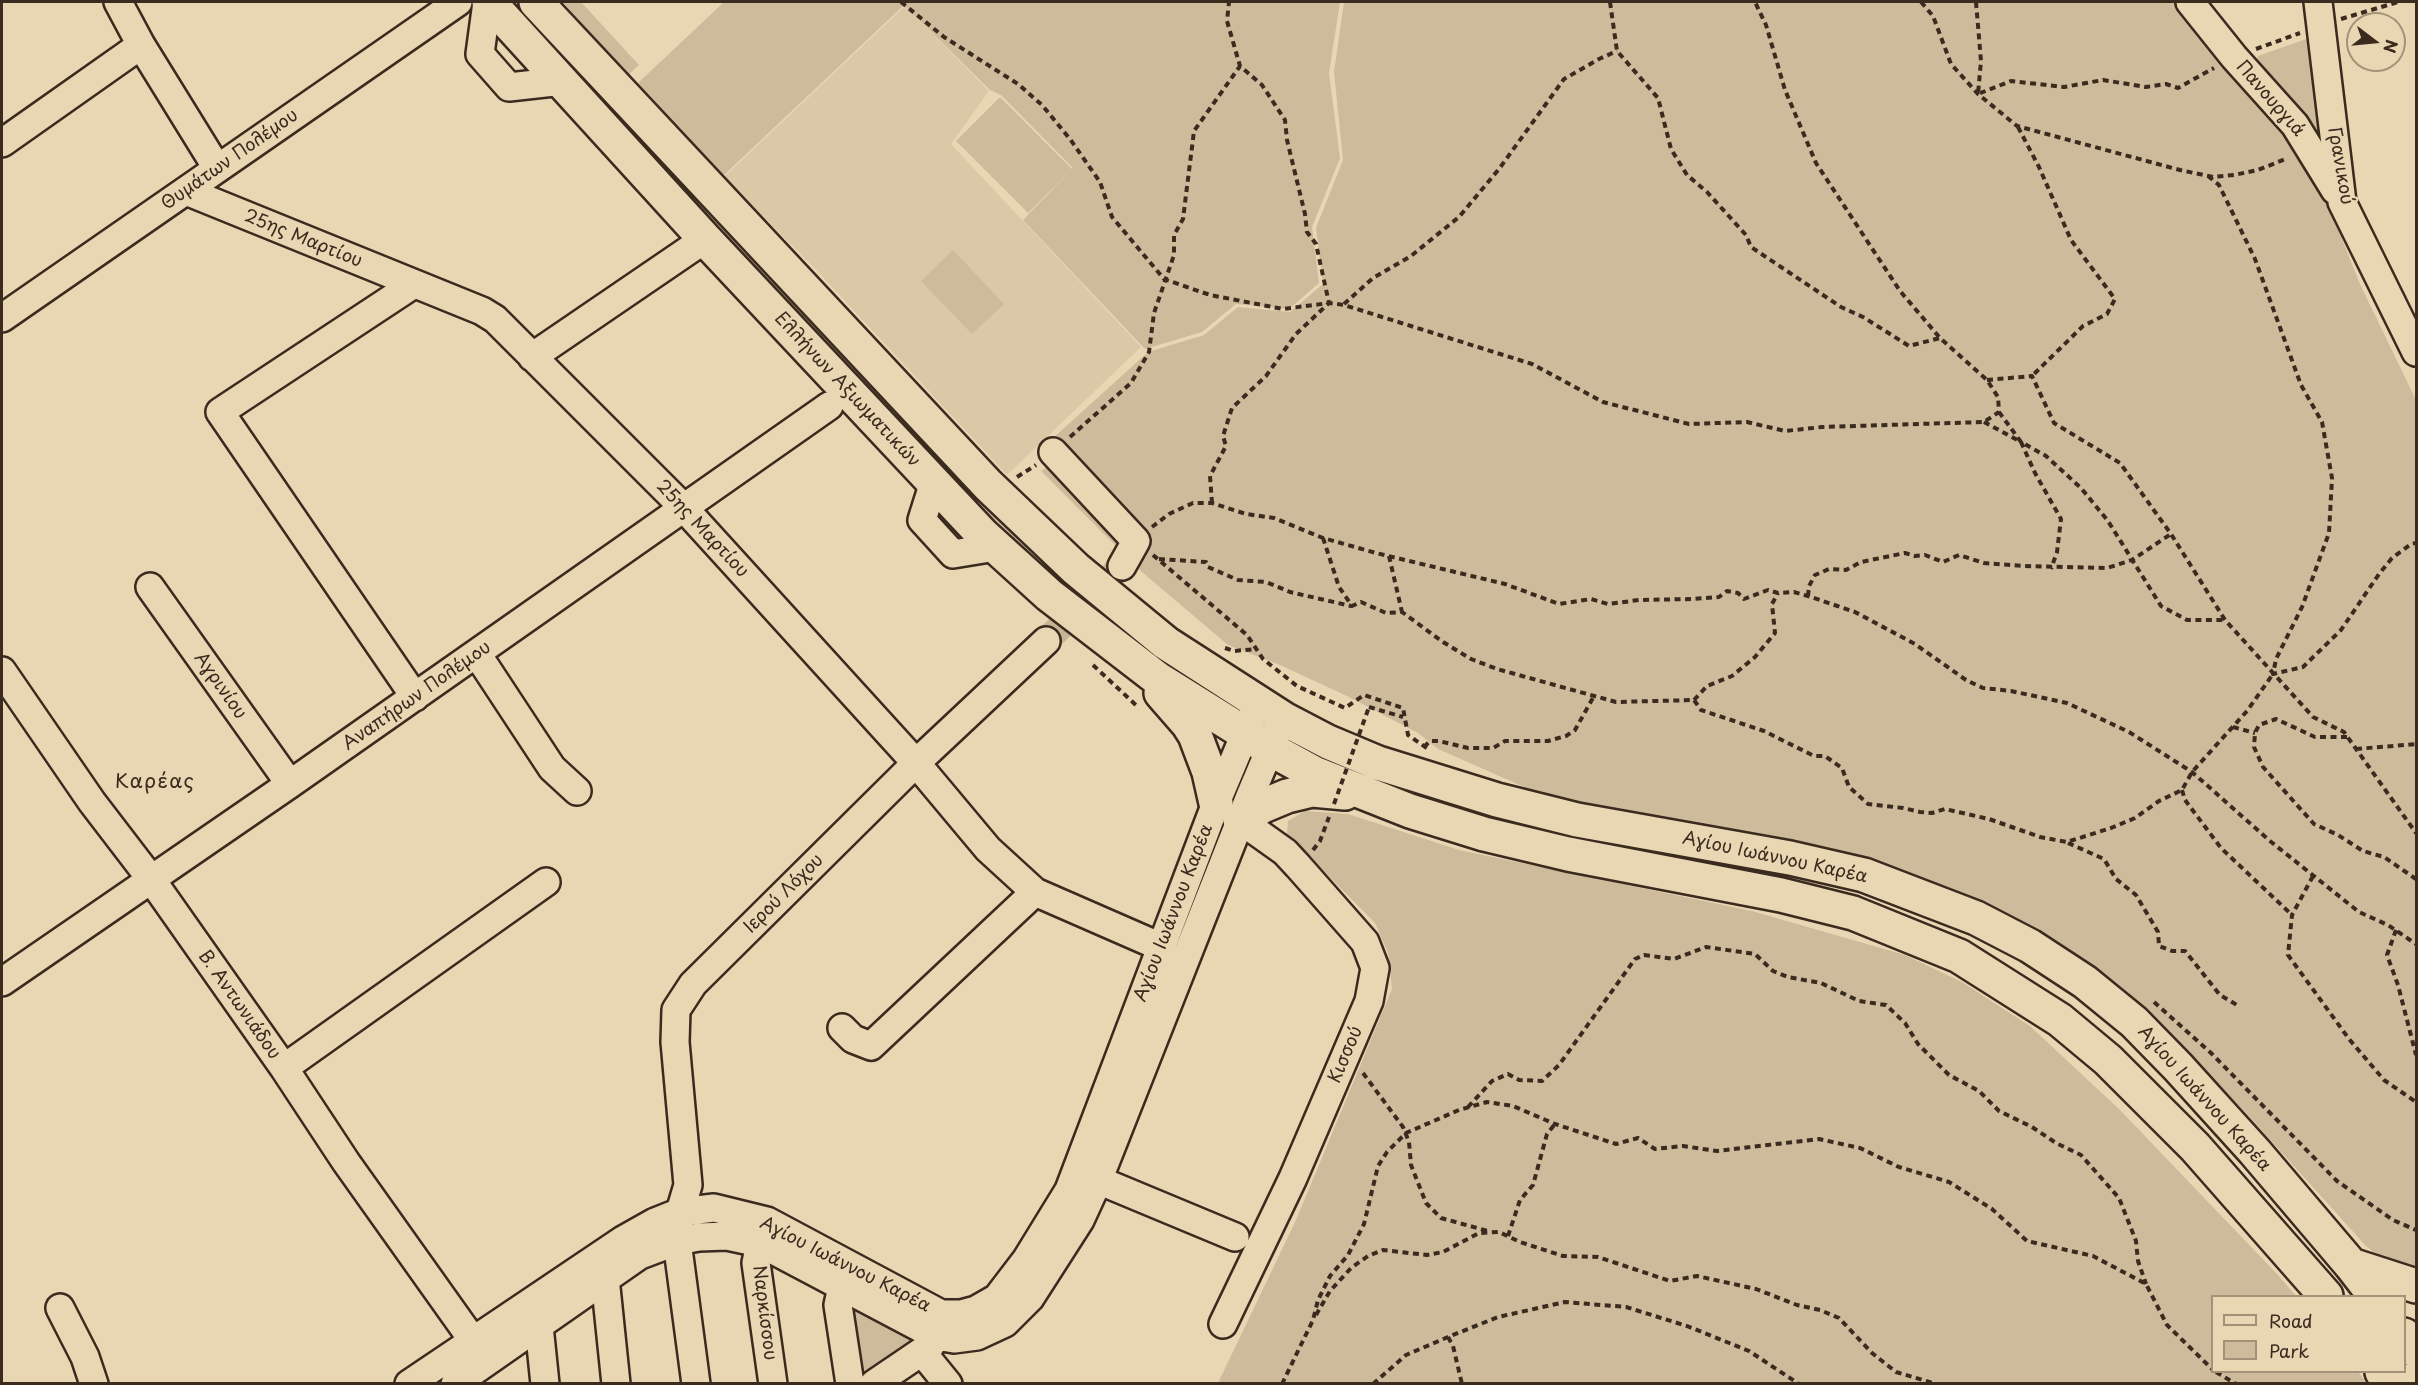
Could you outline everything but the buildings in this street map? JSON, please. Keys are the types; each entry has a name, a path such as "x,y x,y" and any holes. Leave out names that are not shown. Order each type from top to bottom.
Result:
{"main road":[{"name":"Ελλήνων Αξιωματικών","path":"488,2 563,81 705,239 996,547 1049,596 1134,662 1257,742"},
{"path":"536,2 988,485 1076,569 1157,635 1271,711"},
{"path":"1134,662 1188,724 1228,812 1263,806 1287,796 1312,790 1349,799"},
{"name":"Αγίου Ιωάννου Καρέα","path":"1271,711 1328,742 1378,763 1497,800 1577,820 1790,858 1864,875 1976,918 2030,946 2085,982 2134,1022 2178,1067 2351,1265 2374,1295"},
{"name":"Αγίου Ιωάννου Καρέα","path":"1257,742 1314,773 1349,799 1557,852 1781,895 1853,913 1959,956 2060,1020 2108,1060 2195,1147 2325,1295"},
{"path":"2351,1265 2416,1286"}],"street":[{"path":"118,2 141,45 217,168"},
{"name":"Θυµάτων Πολέµου","path":"2,318 458,2"},
{"path":"488,2 480,54 509,87 563,81"},
{"name":"Πανουργιά","path":"2190,2 2234,57 2295,125 2342,202"},
{"name":"Γρανικού","path":"2318,2 2342,202 2411,325 2416,352"},
{"path":"2,143 141,45"},
{"name":"25ης Μαρτίου","path":"186,191 489,315 683,507 916,763 988,849 1035,892 1161,948"},
{"path":"532,357 705,239"},
{"path":"414,284 220,412 415,697"},
{"name":"Αναπήρων Πολέμου","path":"2,982 477,654 829,406"},
{"path":"1053,452 1136,541 1122,566"},
{"name":"Αγρινίου","path":"150,587 290,784"},
{"name":"Ιερού Λόχου","path":"696,1383 677,1241 680,1212 688,1185 675,1042 676,1010 693,984 916,763 1046,641"},
{"path":"477,654 552,768 577,791"},
{"name":"Β. Αντωνιάδου","path":"2,671 92,802 151,879 284,1068 346,1162 481,1351"},
{"name":"Αγίου Ιωάννου Καρέα","path":"409,1383 539,1326 640,1255 677,1241 727,1236 760,1244 933,1334 954,1339 977,1336 1005,1323 1030,1298 1080,1220 1098,1180 1228,812 1271,711"},
{"name":"Αγίου Ιωάννου Καρέα","path":"933,1334 961,1314 976,1310 997,1298 1026,1260 1069,1190 1161,948 1228,812"},
{"name":"Κισσού","path":"1223,1324 1293,1178 1369,1001 1375,968 1365,942 1286,852 1228,812"},
{"path":"284,1068 546,882"},
{"path":"842,1028 865,1046 871,1046 1035,892"},
{"path":"1098,1180 1235,1237"},
{"name":"Αγίου Ιωάννου Καρέα","path":"455,1383 481,1351 623,1240 655,1222 680,1212 714,1208 767,1221 933,1334"},
{"name":"Ναρκίσσου","path":"760,1244 756,1263 773,1383"},
{"path":"605,1278 616,1383"},
{"path":"842,1287 838,1305 850,1383"},
{"path":"60,1308 85,1357 94,1383"},
{"path":"539,1326 545,1383"},
{"path":"874,1383 933,1334 948,1383"},
{"path":"2406,1366 2412,1349"}],"path":[{"path":"901,2 944,37 1018,84 1042,105 1070,138 1100,182 1112,217 1164,279 1210,295 1283,309 1329,303 1344,305 1532,364 1603,402 1689,424 1747,422 1785,431 1822,427 1984,422 2046,456 2080,488 2108,521 2161,606 2187,620 2225,620"},
{"path":"1229,2 1227,21 1240,66 1262,85 1285,120 1287,140 1305,214 1307,232 1316,244 1329,303"},
{"path":"1610,2 1617,51 1658,98 1671,149 1687,175 1707,192 1738,226 1746,235 1751,247 1841,307 1863,317 1909,346 1940,338"},
{"path":"1755,2 1767,24 1785,90 1816,163 1900,291 1940,338 1987,380 1998,397 1999,412 2021,442 2035,473 2061,519 2057,552 2051,568"},
{"path":"1921,2 1933,16 1951,64 1978,94 2017,126 2039,167 2071,240 2091,270 2115,299 2107,314 2083,326 2032,376 1987,380"},
{"path":"1976,2 1981,62 1978,94"},
{"path":"1344,305 1373,278 1411,256 1459,218 1499,169 1564,79 1599,58 1617,51"},
{"path":"1978,94 2011,81 2064,87 2103,80 2146,87 2166,84 2178,88 2234,57"},
{"path":"988,485 1000,476 1011,480 1027,472 1053,452 1131,382 1149,352 1154,313 1174,255 1174,235 1183,219 1194,131 1240,66"},
{"path":"2017,126 2208,176 2234,175 2258,170 2298,154 2309,146"},
{"path":"2067,842 2135,818 2182,790 2192,772 2247,711 2273,675 2276,658 2302,607 2329,533 2332,478 2322,422 2301,385 2255,259 2219,185 2208,176"},
{"path":"1212,503 1210,476 1226,446 1223,436 1232,408 1266,376 1296,334 1329,303"},
{"path":"2032,376 2054,423 2120,463 2170,534 2225,620 2313,717 2344,732 2416,833"},
{"path":"1984,422 1999,412"},
{"path":"1299,866 1320,841 1349,799 1369,707 1403,717 1403,708 1364,695 1345,708 1297,686 1263,659 1247,635 1136,541 1168,514 1193,503 1212,503 1246,514 1274,518 1323,538 1505,584 1559,604 1592,599 1608,604 1639,600 1719,597 1727,591 1744,598 1768,590 1778,593 1794,592 1808,596 1865,617 1915,644 1966,680 1983,688 2011,691 2067,703 2106,720 2192,772 2270,841 2359,912 2396,930 2416,944"},
{"path":"1808,596 1809,586 1815,575 1829,569 1846,570 1861,562 1905,554 1925,555 1944,562 1959,555 1984,563 2051,568 2106,568 2132,560 2170,534"},
{"path":"1323,538 1339,587 1352,606"},
{"path":"2273,675 2303,667 2341,630 2392,558 2411,544 2416,543"},
{"path":"1389,556 1402,612 1443,642 1497,669 1616,702 1694,700 1707,686 1732,676 1755,657 1775,633 1772,604 1778,593"},
{"path":"1158,559 1206,562 1208,567 1238,580 1266,582 1290,592 1352,606 1361,602 1386,614 1402,612"},
{"path":"1216,648 1229,648 1234,651 1256,649"},
{"path":"1086,659 1144,715"},
{"path":"1424,747 1430,741 1439,741 1468,748 1492,748 1504,741 1548,741 1566,736 1575,730 1594,696"},
{"path":"1694,700 1701,710 1764,731 1814,756 1825,756 1842,768 1849,788 1868,804 1903,807 1932,813 1945,809 1989,819 2040,837 2067,842 2104,859 2116,879 2136,895 2158,932 2159,946 2172,951 2185,951 2220,995 2236,1005"},
{"path":"2347,736 2306,734 2276,719 2259,725 2255,733 2254,747 2263,767 2314,824 2363,851 2384,857 2416,879"},
{"path":"2232,726 2255,733"},
{"path":"2356,749 2416,744"},
{"path":"2182,790 2185,800 2221,848 2292,915"},
{"path":"2313,876 2292,915 2288,955 2349,1039 2384,1080 2416,1102"},
{"path":"2396,930 2387,955 2398,985 2416,1055"},
{"path":"1467,1107 1492,1081 1508,1074 1519,1080 1542,1081 1559,1065 1635,959 1644,955 1674,959 1706,947 1755,954 1773,970 1788,977 1821,983 1859,1001 1886,1005 1905,1023 1918,1044 1949,1075 1979,1091 1999,1111 2081,1155 2120,1198 2136,1241 2138,1261 2146,1284 2167,1325 2211,1367"},
{"path":"1359,1068 1406,1133 1411,1165 1426,1203 1441,1218 1491,1233"},
{"path":"1313,1320 1317,1300 1330,1275 1348,1255 1364,1224 1378,1166 1387,1152 1406,1133 1467,1107 1487,1102 1513,1106 1555,1124 1616,1144 1638,1138 1655,1149 1683,1146 1717,1151 1819,1139 1860,1148 1899,1167 1949,1182 1992,1209 2027,1241 2093,1256 2146,1284"},
{"path":"1508,1236 1520,1200 1533,1185 1547,1134 1555,1124"},
{"path":"1282,1383 1330,1291 1351,1268 1368,1256 1383,1250 1427,1255 1443,1252 1479,1233 1499,1232 1563,1256 1598,1257 1670,1281 1697,1276 1756,1289 1797,1305 1820,1310 1839,1318 1872,1353 1896,1372 1935,1383"},
{"path":"1373,1383 1406,1355 1448,1337 1498,1317 1565,1302 1626,1307 1687,1326 1749,1351 1799,1383"},
{"path":"1448,1337 1453,1346 1462,1383"},
{"path":"2219,1373 2235,1383"}],"shaded area":[{"path":"905,6 989,91 951,144 1141,347 1007,475 816,270 724,177"}],"green space":[{"path":"508,2 523,2 601,84 1231,700 1238,710 1147,654 1041,567 773,290"},
{"path":"563,2 581,2 639,65 628,75"},
{"path":"724,2 1340,2 1329,73 1340,158 1312,227 1319,283 1289,309 1236,304 1202,332 1145,349 1023,220 1073,168 1001,95 990,90 904,5 723,176 638,83"},
{"path":"1344,2 2175,2 2208,44 2281,119 2324,194 2360,284 2416,400 2416,1274 2386,1262 2366,1246 2245,1112 2173,1037 2108,977 2075,956 1985,912 1658,820 1531,790 1438,749 1418,733 1347,696 1280,665 1228,645 1142,572 1041,471 1066,454 1052,439 1148,352 1204,335 1238,307 1290,312 1323,284 1316,228 1343,160 1334,72"},
{"path":"2309,38 2319,141 2256,66 2258,56"},
{"path":"1000,97 1072,169 1028,213 956,141"},
{"path":"953,250 1004,304 972,334 921,281"},
{"path":"1305,811 1348,814 1459,850 1752,911 1905,955 1962,982 2030,1026 2120,1110 2295,1295 2211,1295 2211,1373 2359,1373 2367,1383 1218,1383 1296,1220 1392,989 1388,953 1375,923 1287,834 1288,821"},
{"path":"846,1304 920,1342 855,1383"}],"tunnel":[{"path":"1046,641 1122,566"}],"district":[{"name":"Καρέας","path":"155,782"}]}
